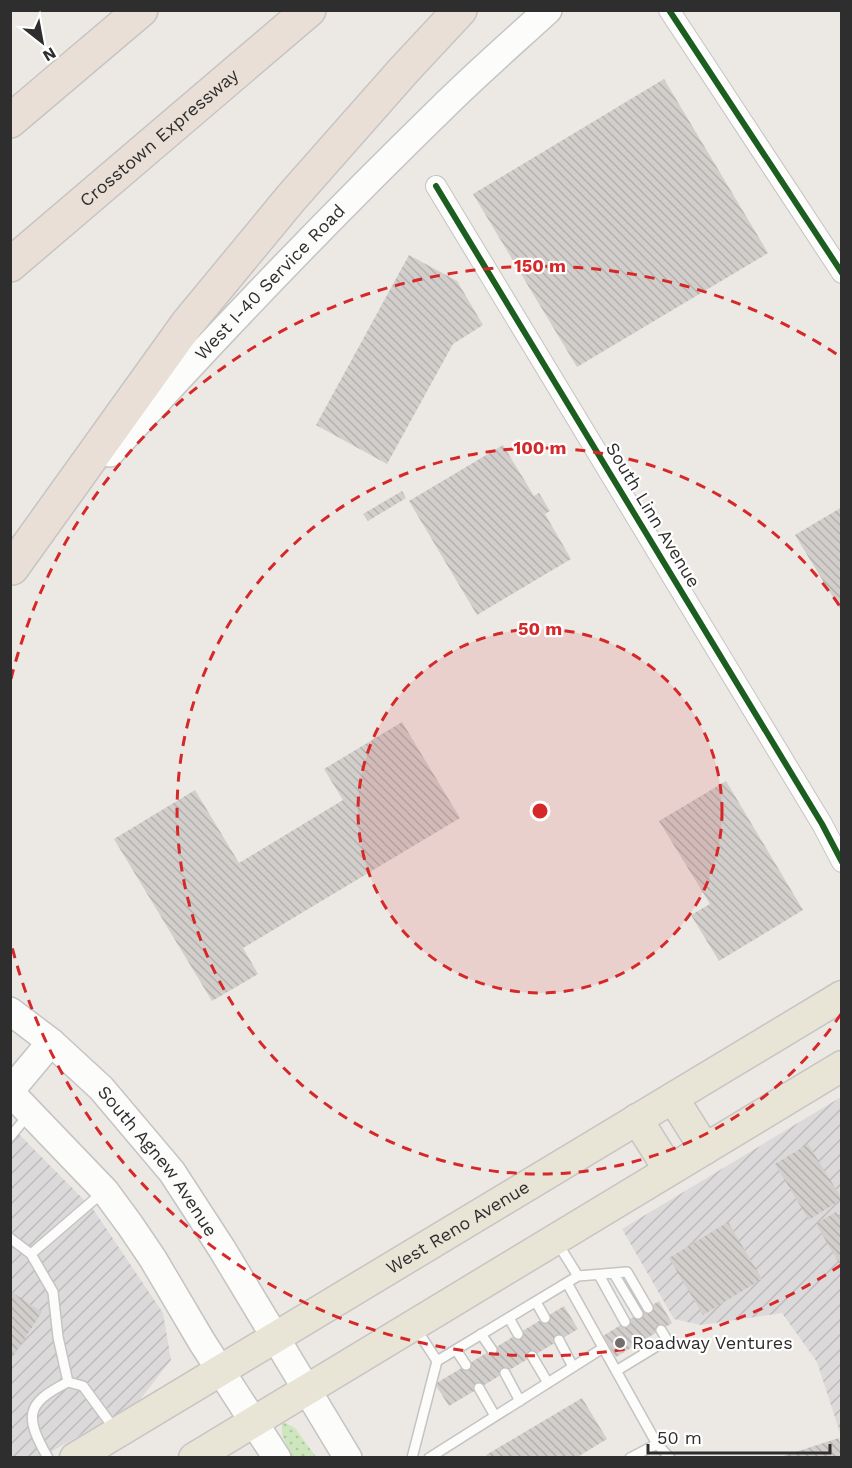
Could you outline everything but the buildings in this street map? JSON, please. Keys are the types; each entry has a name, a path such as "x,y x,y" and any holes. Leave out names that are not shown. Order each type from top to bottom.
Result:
{"highway":[{"path":"10,121 141,10"},
{"name":"Crosstown Expressway","path":"10,265 309,10"},
{"path":"11,569 188,324 291,198 460,10"}],"main road":[{"name":"West I-40 Service Road","path":"11,569 108,455 213,339 442,108 548,10"},
{"path":"10,276 41,240"},
{"name":"West Reno Avenue","path":"75,1458 842,996"},
{"name":"South Agnew Avenue","path":"10,1011 51,1042 101,1088 172,1172 308,1389 348,1458"},
{"path":"51,1042 10,1092 105,1191 153,1259 202,1342 277,1458"},
{"path":"194,1458 842,1066"},
{"path":"673,1098 705,1149"},
{"path":"637,1119 669,1170"}],"street":[{"path":"669,10 842,273"},
{"name":"South Linn Avenue","path":"436,186 822,824 842,862"}],"lane":[{"path":"10,1137 30,1113"},
{"path":"31,1254 105,1191"},
{"path":"10,1238 31,1254 53,1292 58,1337 68,1382"},
{"path":"555,1239 578,1276"},
{"path":"412,1458 437,1361 578,1276 627,1272 648,1308"},
{"path":"614,1274 638,1314"},
{"path":"599,1275 626,1322"},
{"path":"567,1283 657,1444 670,1458"},
{"path":"536,1302 545,1318"},
{"path":"509,1318 518,1334"},
{"path":"414,1324 437,1361"},
{"path":"616,1371 667,1340 661,1330"},
{"path":"482,1334 492,1350"},
{"path":"650,1336 657,1347"},
{"path":"558,1340 573,1367"},
{"path":"638,1344 644,1354"},
{"path":"429,1458 603,1348"},
{"path":"456,1350 466,1365"},
{"path":"532,1356 548,1383"},
{"path":"505,1373 520,1401"},
{"path":"48,1458 31,1421 35,1404 50,1391 68,1382 83,1386 117,1432"},
{"path":"479,1388 495,1416"},
{"path":"630,1458 657,1444"}],"shaded area":[{"path":"841,1097 841,1436 817,1362 782,1313 701,1325 674,1319 622,1229"},
{"path":"10,1125 93,1209 163,1313 171,1360 138,1402 42,1457 11,1457"}],"green space":[{"path":"282,1423 295,1428 316,1457 292,1457 282,1435"}],"cycle path":[{"path":"669,10 842,273"},
{"path":"436,186 822,824 842,862"}],"place":[{"name":"Roadway Ventures","path":"620,1343"}]}
